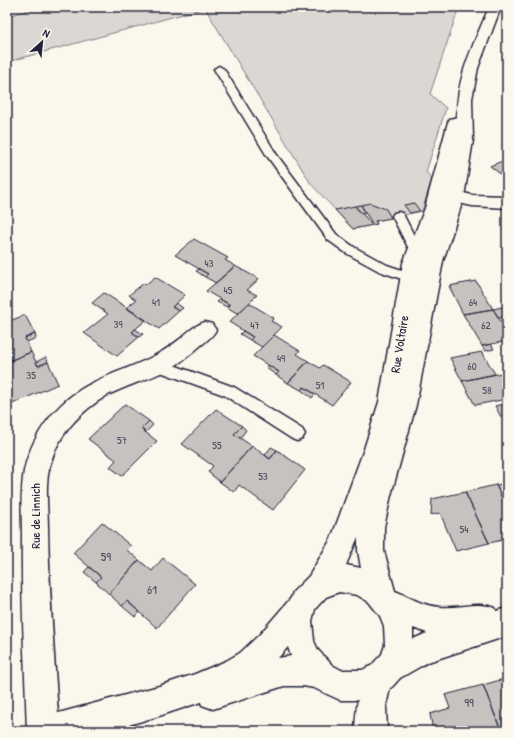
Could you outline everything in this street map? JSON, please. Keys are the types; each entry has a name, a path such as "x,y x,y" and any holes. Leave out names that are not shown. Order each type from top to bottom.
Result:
{"street":[{"name":"Rue Voltaire","path":"319,585 327,574 341,546 373,456 390,402 410,277 417,253 430,221 446,195 463,157 465,140 464,99 471,68 495,7"},
{"name":"Rue Voltaire","path":"471,68 471,53 478,14"},
{"name":"Rue Voltaire","path":"385,597 372,551 371,526 378,495 405,405 446,195"},
{"path":"446,195 494,203 507,202"},
{"name":"Rue de Linnich","path":"43,731 35,542 35,476 43,449 60,421 85,398 119,379 158,365 182,350 205,330"},
{"path":"50,731 168,699 231,674 250,663 274,641 301,607 308,594 326,581 339,578 354,579 368,584 385,597 413,614 438,622 465,621 507,614"},
{"path":"371,731 371,706 383,673 394,661 400,635 396,618 385,597"},
{"path":"301,607 297,630 300,646 308,661 319,674 335,683 348,686 361,685 383,673 408,656 429,646 507,622"},
{"path":"168,699 212,694 247,684 270,674 292,670 319,674"}],"lane":[{"path":"219,69 272,156 332,236 350,250 383,268 410,277"},
{"path":"398,216 417,253"},
{"path":"158,365 229,390 298,434"}],"shaded area":[{"path":"40,7 459,7 430,94 446,108 426,172 432,179 422,211 376,221 377,224 353,229 311,184 205,8 7,62 7,16"}],"building":[{"path":"507,159 507,179 490,166"},
{"path":"370,203 386,209 391,218 375,221 377,224 373,225 361,205"},
{"path":"414,203 420,211 410,213 404,205"},
{"path":"361,205 365,212 361,213 355,206"},
{"path":"355,206 373,225 353,229 335,210"},
{"path":"194,239 228,258 225,260 235,266 216,283 205,277 208,274 175,255"},
{"path":"235,266 259,279 247,290 257,295 238,314 227,307 230,305 206,291"},
{"path":"199,269 208,274 205,277 196,271"},
{"path":"155,277 185,295 172,307 179,311 159,329 126,308 136,300 129,295 144,283 145,285"},
{"path":"476,281 493,309 463,314 449,286"},
{"path":"104,293 146,320 132,332 139,337 117,356 84,333 108,314 92,303"},
{"path":"220,299 230,305 227,307 217,302"},
{"path":"176,303 183,308 179,311 172,307"},
{"path":"249,303 274,318 271,321 282,327 262,347 250,340 253,337 229,322"},
{"path":"507,306 507,317 499,318 493,309"},
{"path":"493,309 507,332 507,341 482,346 463,314"},
{"path":"25,315 35,334 25,338 31,352 7,362 7,322"},
{"path":"135,329 143,334 139,337 132,332"},
{"path":"243,331 253,337 250,340 240,334"},
{"path":"35,334 36,338 27,342 25,338"},
{"path":"274,335 300,351 297,354 308,361 288,383 276,375 279,372 253,356"},
{"path":"491,344 494,349 485,351 482,346"},
{"path":"31,352 38,366 48,362 58,384 10,405 7,397 7,362"},
{"path":"482,352 495,374 462,381 450,358"},
{"path":"46,357 48,362 38,366 36,362"},
{"path":"308,361 320,368 323,365 351,382 332,405 304,387 301,390 288,383"},
{"path":"268,365 279,372 276,375 266,368"},
{"path":"507,372 507,399 475,405 462,381"},
{"path":"304,387 315,394 312,398 301,390"},
{"path":"507,403 507,415 501,417 495,406"},
{"path":"125,404 149,421 141,429 157,441 122,476 110,467 116,460 88,439"},
{"path":"216,409 242,426 234,434 252,446 220,482 208,472 213,466 182,444"},
{"path":"149,421 153,425 146,432 141,429"},
{"path":"242,426 246,430 240,438 234,434"},
{"path":"252,446 270,459 277,450 305,470 273,510 239,485 234,492 220,482"},
{"path":"271,447 277,450 270,459 265,455"},
{"path":"507,483 507,509 496,485"},
{"path":"496,485 507,509 507,539 489,543 465,492"},
{"path":"465,492 489,543 456,551 440,513 431,515 432,499"},
{"path":"102,522 131,546 127,550 139,560 109,594 96,582 101,577 73,553"},
{"path":"163,558 195,584 157,628 127,601 122,606 109,594 139,560 152,571"},
{"path":"89,567 101,577 96,582 84,572"},
{"path":"127,601 140,612 135,617 122,606"},
{"path":"507,678 507,729 501,730 483,685"},
{"path":"483,685 501,731 433,731 430,714 450,708 445,695"}]}
